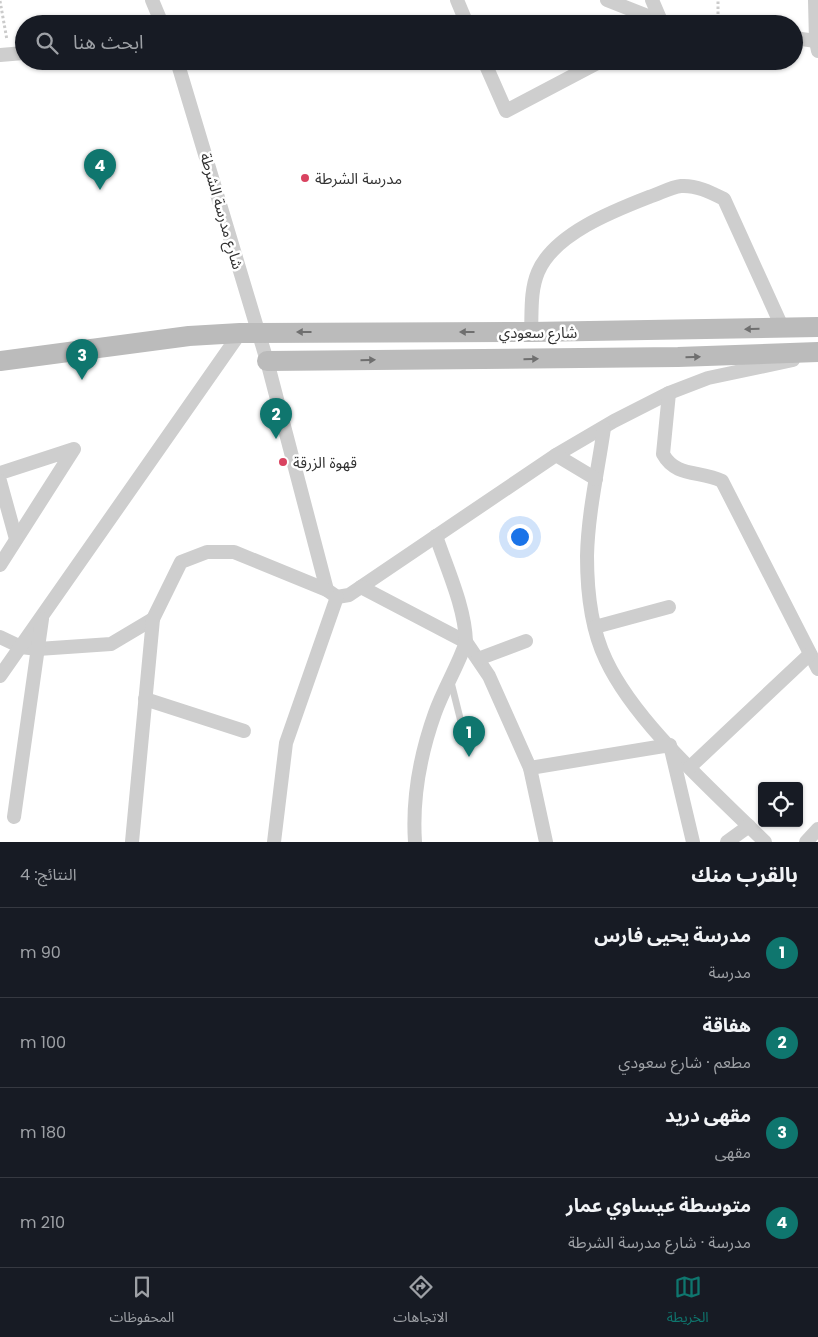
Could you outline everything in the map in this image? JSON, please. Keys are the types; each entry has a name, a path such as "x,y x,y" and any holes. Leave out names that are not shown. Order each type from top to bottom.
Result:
{"main road":[{"name":"شارع سعودي","path":"0,362 189,336 249,332 531,332 818,327"},
{"name":"شارع سعودي","path":"267,361 818,354"}],"street":[{"path":"152,0 158,15"},
{"path":"457,0 463,15"},
{"path":"607,0 646,15"},
{"path":"652,0 660,15"},
{"path":"803,41 817,46 815,0"},
{"name":"شارع مدرسة الشرطة","path":"179,70 249,332 267,361 332,593"},
{"path":"488,70 506,111 584,70"},
{"path":"531,332 532,293 538,271 551,253 578,230 609,213 679,186 694,186 724,199 783,328"},
{"path":"0,676 249,332"},
{"path":"132,842 153,619 181,562 207,552 234,552 332,593 349,595 556,455 670,393 708,378 818,354"},
{"path":"670,393 663,454 668,463 682,472 710,475 722,481 818,669"},
{"path":"604,428 587,555 590,599 595,628 606,660 621,687 648,722 765,842"},
{"path":"0,473 74,449 0,565"},
{"path":"556,455 596,479"},
{"path":"0,481 16,539"},
{"path":"436,536 457,602 466,642 489,676 530,768 546,842"},
{"path":"361,587 466,642"},
{"path":"274,842 286,743 332,593"},
{"path":"595,628 669,607"},
{"path":"14,817 43,618"},
{"path":"0,638 21,648 38,649 112,644 153,619"},
{"path":"478,658 526,641"},
{"path":"415,842 414,795 424,746 436,712 466,642"},
{"path":"690,767 810,654"},
{"path":"145,699 244,730"},
{"path":"530,768 670,745"},
{"path":"670,745 692,842"},
{"path":"728,842 749,826"},
{"path":"806,842 818,829"}],"lane":[{"path":"450,679 464,734"}],"path":[{"path":"718,0 718,15"},
{"path":"0,1 11,54"}],"place":[{"name":"مدرسة الشرطة","path":"305,178"},
{"name":"متوسطة عيساوي عمار","path":"100,190"},
{"name":"مقهى دريد","path":"82,380"},
{"name":"هفاقة","path":"276,439"},
{"name":"قهوة الزرقة","path":"283,462"},
{"name":"مدرسة يحيى فارس","path":"469,757"}]}
